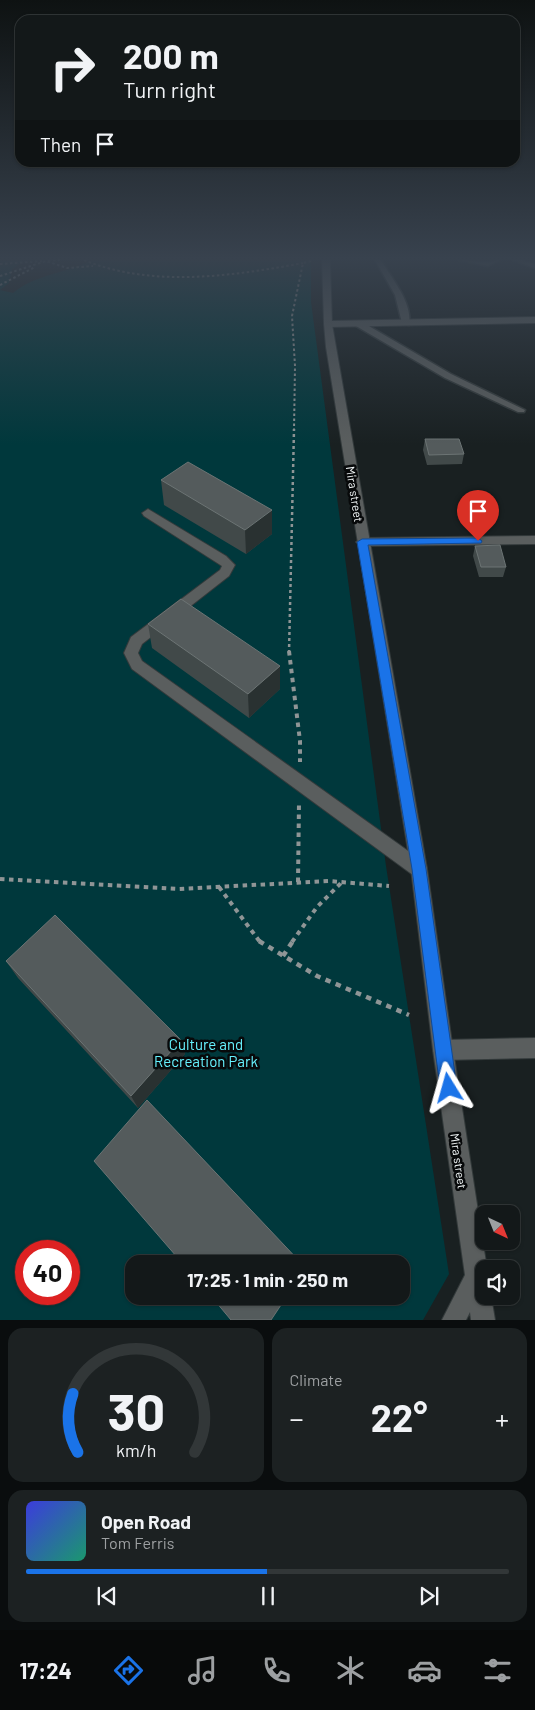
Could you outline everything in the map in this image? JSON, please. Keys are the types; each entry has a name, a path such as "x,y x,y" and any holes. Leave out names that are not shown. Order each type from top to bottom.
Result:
{"street":[{"path":"328,324 466,322"},
{"name":"Mira street","path":"328,324 362,542 419,869 475,1271"},
{"path":"148,513 229,565 225,573 136,641 132,646 132,658 144,672 419,869"},
{"path":"362,542 535,540"},
{"path":"443,1050 535,1048"},
{"path":"454,1320 475,1280"},
{"name":"Mira street","path":"480,1305 483,1320"}],"lane":[{"path":"359,324 448,376 521,410"}],"path":[{"path":"292,322 294,366 289,661 300,741 298,882"},
{"path":"0,879 178,889 298,882 342,882 389,886"},
{"path":"283,956 317,907 342,882"},
{"path":"219,887 260,943 317,976 409,1016"}],"green space":[{"name":"Culture and Recreation Park","path":"0,322 314,322 386,866 449,1274 423,1320 0,1320"}],"building":[{"path":"425,439 459,439 464,454 429,455"},
{"path":"188,462 272,510 245,530 161,480"},
{"path":"500,545 506,567 481,567 475,546"},
{"path":"181,599 280,666 248,694 148,624"},
{"path":"55,915 181,1040 131,1096 6,961"},
{"path":"147,1100 293,1255 175,1255 94,1161"},
{"path":"218,1305 281,1305 271,1320 231,1320"}],"route":[{"path":"449,1088 419,869 362,542 478,541"}]}
